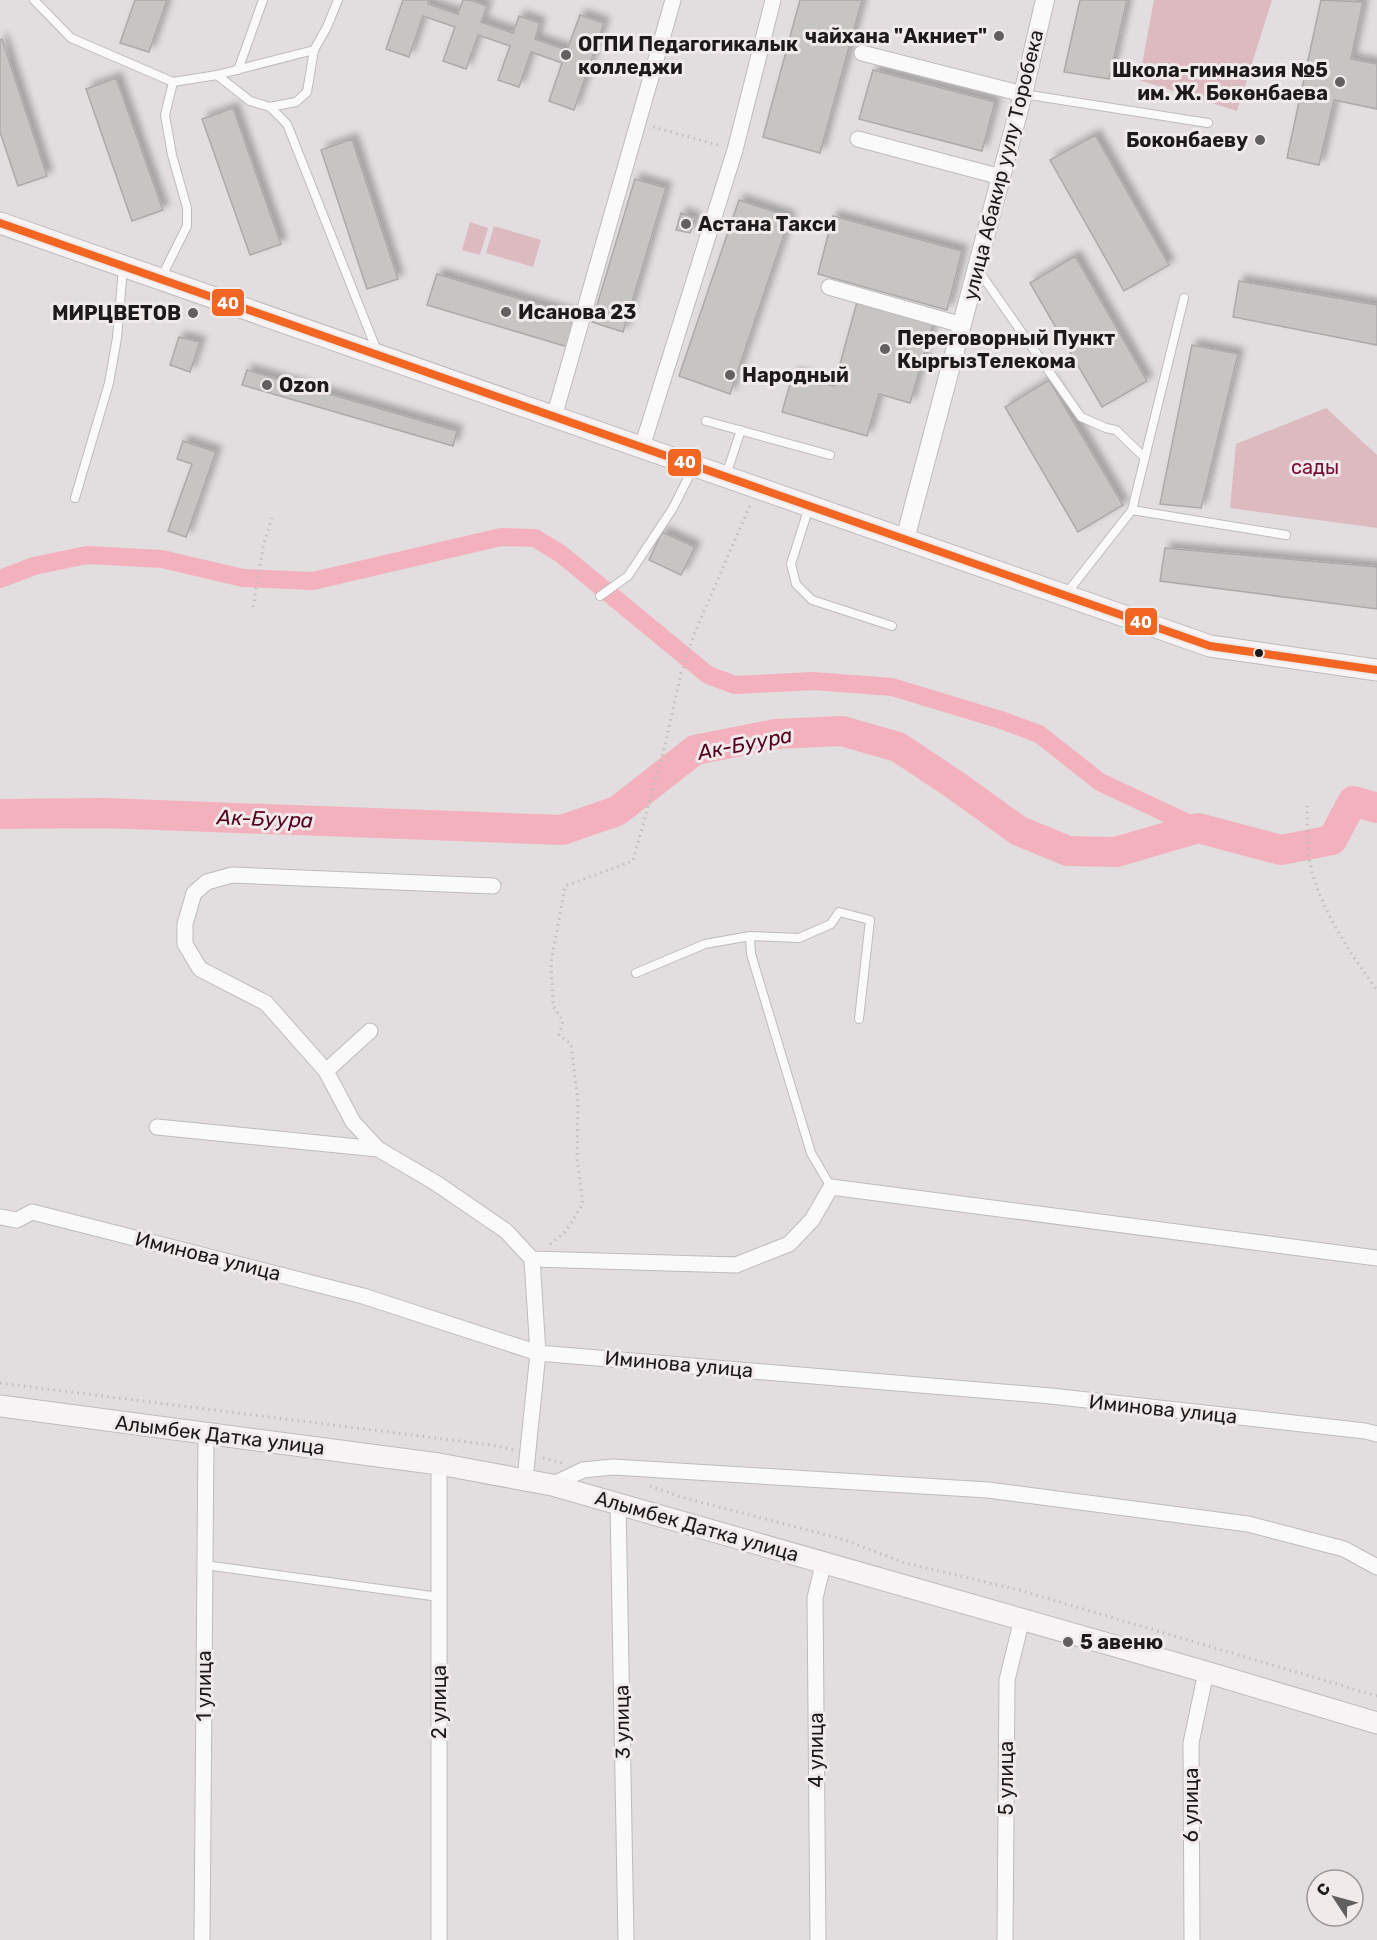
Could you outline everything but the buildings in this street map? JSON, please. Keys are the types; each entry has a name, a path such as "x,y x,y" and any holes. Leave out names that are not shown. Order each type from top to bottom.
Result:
{"main road":[{"path":"0,223 1210,646 1377,669"},
{"name":"Алымбек Датка улица","path":"0,1406 439,1464 552,1485 824,1561 1377,1723"}],"street":[{"path":"554,417 673,0"},
{"path":"642,447 735,150 773,0"},
{"name":"улица Абакир уулу Торобека","path":"905,539 1023,93 1045,0"},
{"path":"862,53 1023,93"},
{"path":"858,139 1001,177"},
{"path":"829,287 962,325"},
{"path":"493,886 232,875 207,882 194,893 185,924 185,944 200,969 266,1003 327,1071 353,1122 378,1149 435,1183 506,1231 532,1258 538,1353 525,1479"},
{"path":"327,1071 370,1031"},
{"path":"157,1127 378,1149"},
{"path":"532,1258 736,1265 789,1244 812,1220 831,1187 1377,1258"},
{"name":"Иминова улица","path":"0,1217 17,1220 32,1212 363,1296 538,1353 1052,1396 1377,1434"},
{"name":"1 улица","path":"202,1940 206,1433"},
{"name":"2 улица","path":"439,1464 439,1940"},
{"path":"552,1485 583,1470 625,1468 988,1490 1248,1524 1344,1549 1377,1567"},
{"name":"3 улица","path":"618,1504 626,1940"},
{"name":"4 улица","path":"818,1940 815,1598 824,1561"},
{"name":"5 улица","path":"1005,1940 1007,1680 1022,1619"},
{"name":"6 улица","path":"1192,1940 1191,1743 1206,1672"}],"lane":[{"path":"34,0 71,38 173,82 217,75 314,50"},
{"path":"238,70 262,0"},
{"path":"217,75 250,101 270,107 296,102 307,92 314,50 338,0"},
{"path":"160,279 187,226 187,208 172,155 165,115 173,82"},
{"path":"1023,93 1208,123"},
{"path":"270,107 287,124 378,356"},
{"path":"75,498 109,383 117,338 123,267"},
{"path":"977,268 1082,417 1116,430 1145,458"},
{"path":"1065,595 1132,510 1184,298"},
{"path":"706,421 830,455"},
{"path":"725,477 741,430"},
{"path":"600,596 628,576 673,508 694,466"},
{"path":"809,506 791,564 796,584 812,600 892,626"},
{"path":"1132,510 1286,535"},
{"path":"636,973 705,944 750,936 799,938 831,924 839,912 870,920 859,1018"},
{"path":"750,936 751,954 811,1154 831,1187"},
{"path":"205,1564 439,1597"}],"path":[{"path":"643,124 735,150"},
{"path":"532,1258 564,1232 584,1204 577,1158 578,1102 571,1044 559,1035 563,1020 553,1006 551,963 565,886 633,861 666,741 681,673 695,632 758,488"},
{"path":"253,607 264,543 272,518"},
{"path":"1307,806 1310,862 1324,905 1352,956 1377,990"},
{"path":"0,1383 492,1445 588,1469"},
{"path":"642,1483 681,1497 842,1539 905,1563 1019,1590 1377,1696"}],"green space":[{"path":"1154,0 1272,0 1237,111 1139,80"},
{"path":"470,222 488,228 480,255 462,250"},
{"path":"494,226 541,240 533,267 486,253"},
{"name":"сады","path":"1326,408 1377,455 1377,528 1230,508 1236,444"}],"waterway":[{"path":"0,579 34,566 87,555 162,559 243,578 313,581 501,537 535,538 561,554 708,675 735,685 813,681 892,687 1001,720 1039,734 1100,782 1198,828"},
{"name":"Ак-Буура","path":"0,814 104,813 562,830 617,811 695,750 776,734 842,731 898,747 1019,831 1068,851 1116,852 1198,828 1281,850 1332,840 1353,801 1377,808"}],"transit line":[{"name":"40","path":"0,223 1210,646 1377,670"}],"place":[{"name":"чайхана \"Акниет\"","path":"999,36"},
{"name":"ОГПИ Педагогикалык колледжи","path":"566,55"},
{"name":"Школа-гимназия №5 им. Ж. Бөкөнбаева","path":"1340,82"},
{"name":"Боконбаеву","path":"1260,140"},
{"name":"Астана Такси","path":"686,224"},
{"name":"Исанова 23","path":"506,312"},
{"name":"МИРЦВЕТОВ","path":"193,313"},
{"name":"Переговорный Пункт КыргызТелекома","path":"885,349"},
{"name":"Народный","path":"730,375"},
{"name":"Ozon","path":"267,385"},
{"name":"5 авеню","path":"1068,1642"}]}
